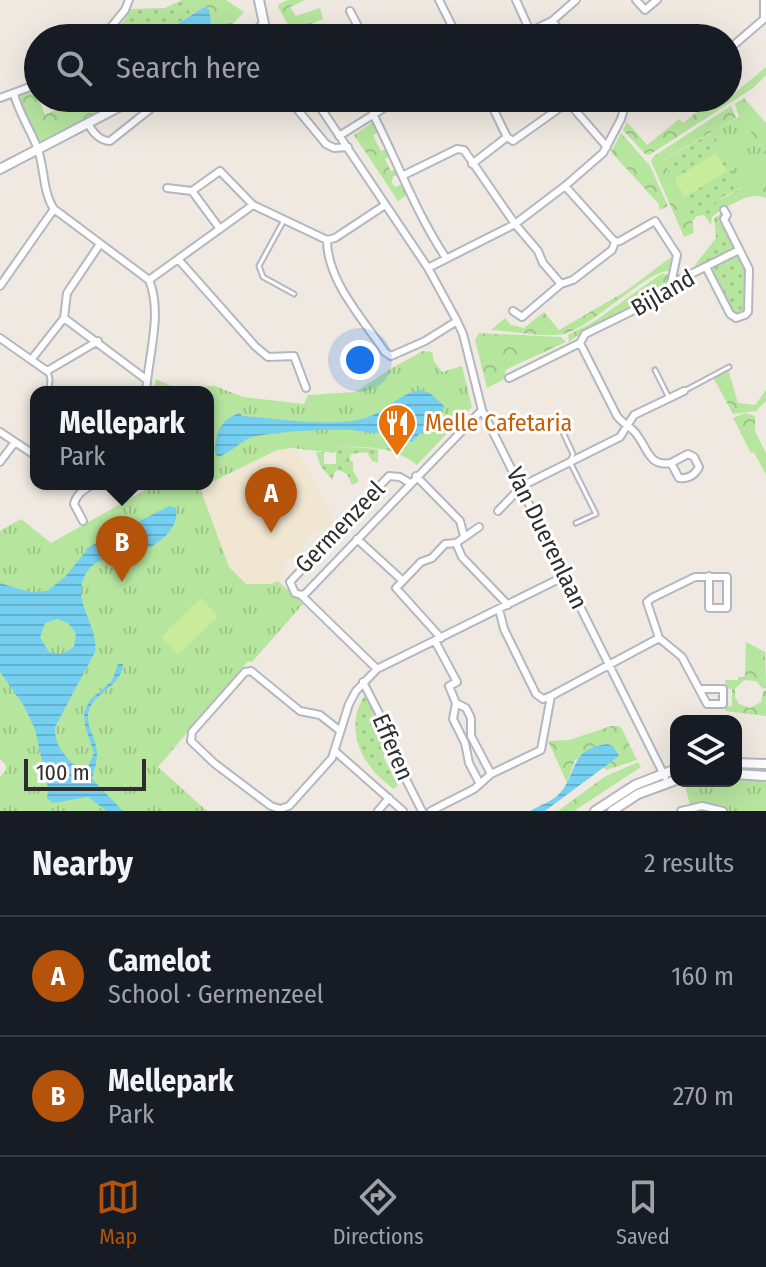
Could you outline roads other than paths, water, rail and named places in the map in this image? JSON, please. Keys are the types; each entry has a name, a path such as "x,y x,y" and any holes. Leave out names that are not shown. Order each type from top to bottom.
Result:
{"street":[{"path":"114,24 129,0"},
{"path":"259,0 264,24"},
{"path":"439,0 451,24"},
{"path":"516,0 527,24"},
{"path":"545,24 576,0"},
{"path":"636,0 645,10 657,0"},
{"path":"742,38 764,19 764,0"},
{"path":"350,11 357,24"},
{"path":"0,98 24,90"},
{"path":"14,94 17,107 38,149 49,201 54,209 149,280 155,308 146,386"},
{"path":"0,169 109,112"},
{"path":"88,123 92,132 110,141 146,112"},
{"path":"300,112 326,144 334,148 348,147"},
{"name":"Van Duerenlaan","path":"323,112 428,268 457,321 482,410 663,773 670,779"},
{"path":"339,136 376,112"},
{"path":"495,112 507,137 513,141 555,112"},
{"path":"577,112 607,147"},
{"path":"428,268 515,224 565,186 603,153 623,112"},
{"path":"373,114 404,175 411,197 446,258"},
{"path":"472,164 507,137"},
{"path":"404,175 457,149 464,150 561,284"},
{"path":"167,188 192,191 220,171 253,205 327,240 335,238 385,205"},
{"path":"565,186 615,242"},
{"path":"192,191 220,229"},
{"path":"149,280 253,205"},
{"path":"0,286 54,209"},
{"name":"Bijland","path":"706,267 730,314 736,318 745,315 748,312 749,269 724,219 727,215 724,210"},
{"path":"615,242 655,221 677,255 671,284"},
{"path":"327,240 333,273 385,352 391,356 425,341 457,321"},
{"path":"513,311 522,317 561,284 573,280 612,250 615,242"},
{"path":"31,360 64,318 67,293 100,244"},
{"name":"Bijland","path":"509,378 580,343 585,334 669,293 671,284 739,250"},
{"path":"178,259 268,357 294,356 306,388"},
{"path":"64,318 147,380"},
{"path":"0,338 47,371 98,341"},
{"path":"580,343 617,416 636,432 649,457 662,465 688,454 694,457 699,467 696,473 685,479 679,478 671,463"},
{"path":"498,511 522,486 620,437 634,415 684,391"},
{"name":"Germenzeel","path":"301,595 482,410"},
{"path":"0,432 30,452"},
{"path":"0,462 15,442"},
{"name":"Germenzeel","path":"377,669 291,587 292,578 389,476 400,477 410,483"},
{"name":"Germenzeel","path":"416,476 460,521 464,536"},
{"path":"79,490 74,504 83,521"},
{"path":"403,581 445,544 456,543 479,527"},
{"name":"Germenzeel","path":"357,539 403,581 396,588 438,640"},
{"path":"456,543 462,557 508,605"},
{"path":"339,730 320,715 300,711 251,671 245,672 192,732 191,741 214,763 271,806 280,809 289,806 336,752 339,730 349,704 363,682 377,669 565,576"},
{"path":"701,689 682,657 659,638 647,602 695,577 709,576 727,577 727,608 709,608 709,576"},
{"path":"499,609 504,629 536,694 543,699 659,638"},
{"path":"438,640 457,682 449,686 456,703 453,719 480,784"},
{"name":"Efferen","path":"363,682 382,719 387,742 422,811"},
{"path":"431,811 474,789 491,774 541,750 551,696"},
{"path":"456,703 466,708 471,718 471,736 491,774"},
{"name":"Efferen","path":"336,752 403,811"},
{"path":"742,763 766,764"},
{"path":"595,811 635,785 670,771"},
{"path":"742,774 766,776"},
{"path":"612,811 638,794 670,782"},
{"path":"378,811 389,798"},
{"path":"681,811 702,806 723,811"}],"lane":[{"path":"284,220 259,266 263,277 294,294"},
{"path":"684,391 729,367"},
{"path":"655,370 669,398"},
{"path":"47,371 49,386"},
{"path":"556,417 573,454 570,462 596,514 576,523"}],"water":[{"path":"204,7 209,9 209,24 178,24"},
{"path":"420,390 430,393 445,407 412,442 388,431 304,431 256,436 223,455 218,457 215,453 223,423 240,413 242,416 305,422 353,421 373,415"},
{"path":"169,506 176,508 174,524 158,543 142,551 104,559 87,572 81,589 94,634 95,652 55,727 56,740 65,755 78,769 88,767 94,753 84,712 90,700 112,681 118,664 123,664 118,678 92,703 88,716 97,754 92,779 123,811 107,811 88,797 53,803 47,798 48,788 35,729 24,706 0,672 0,583 30,592 47,591 65,577 89,547","holes":["57,619 68,623 76,633 74,647 61,654 49,652 40,637 45,623"]},
{"path":"608,744 619,756 545,811 530,811 558,795 586,751"}],"place":[{"name":"Melle Cafetaria","path":"397,457"},
{"name":"Camelot","path":"271,533"},
{"name":"Mellepark","path":"122,582"}]}
